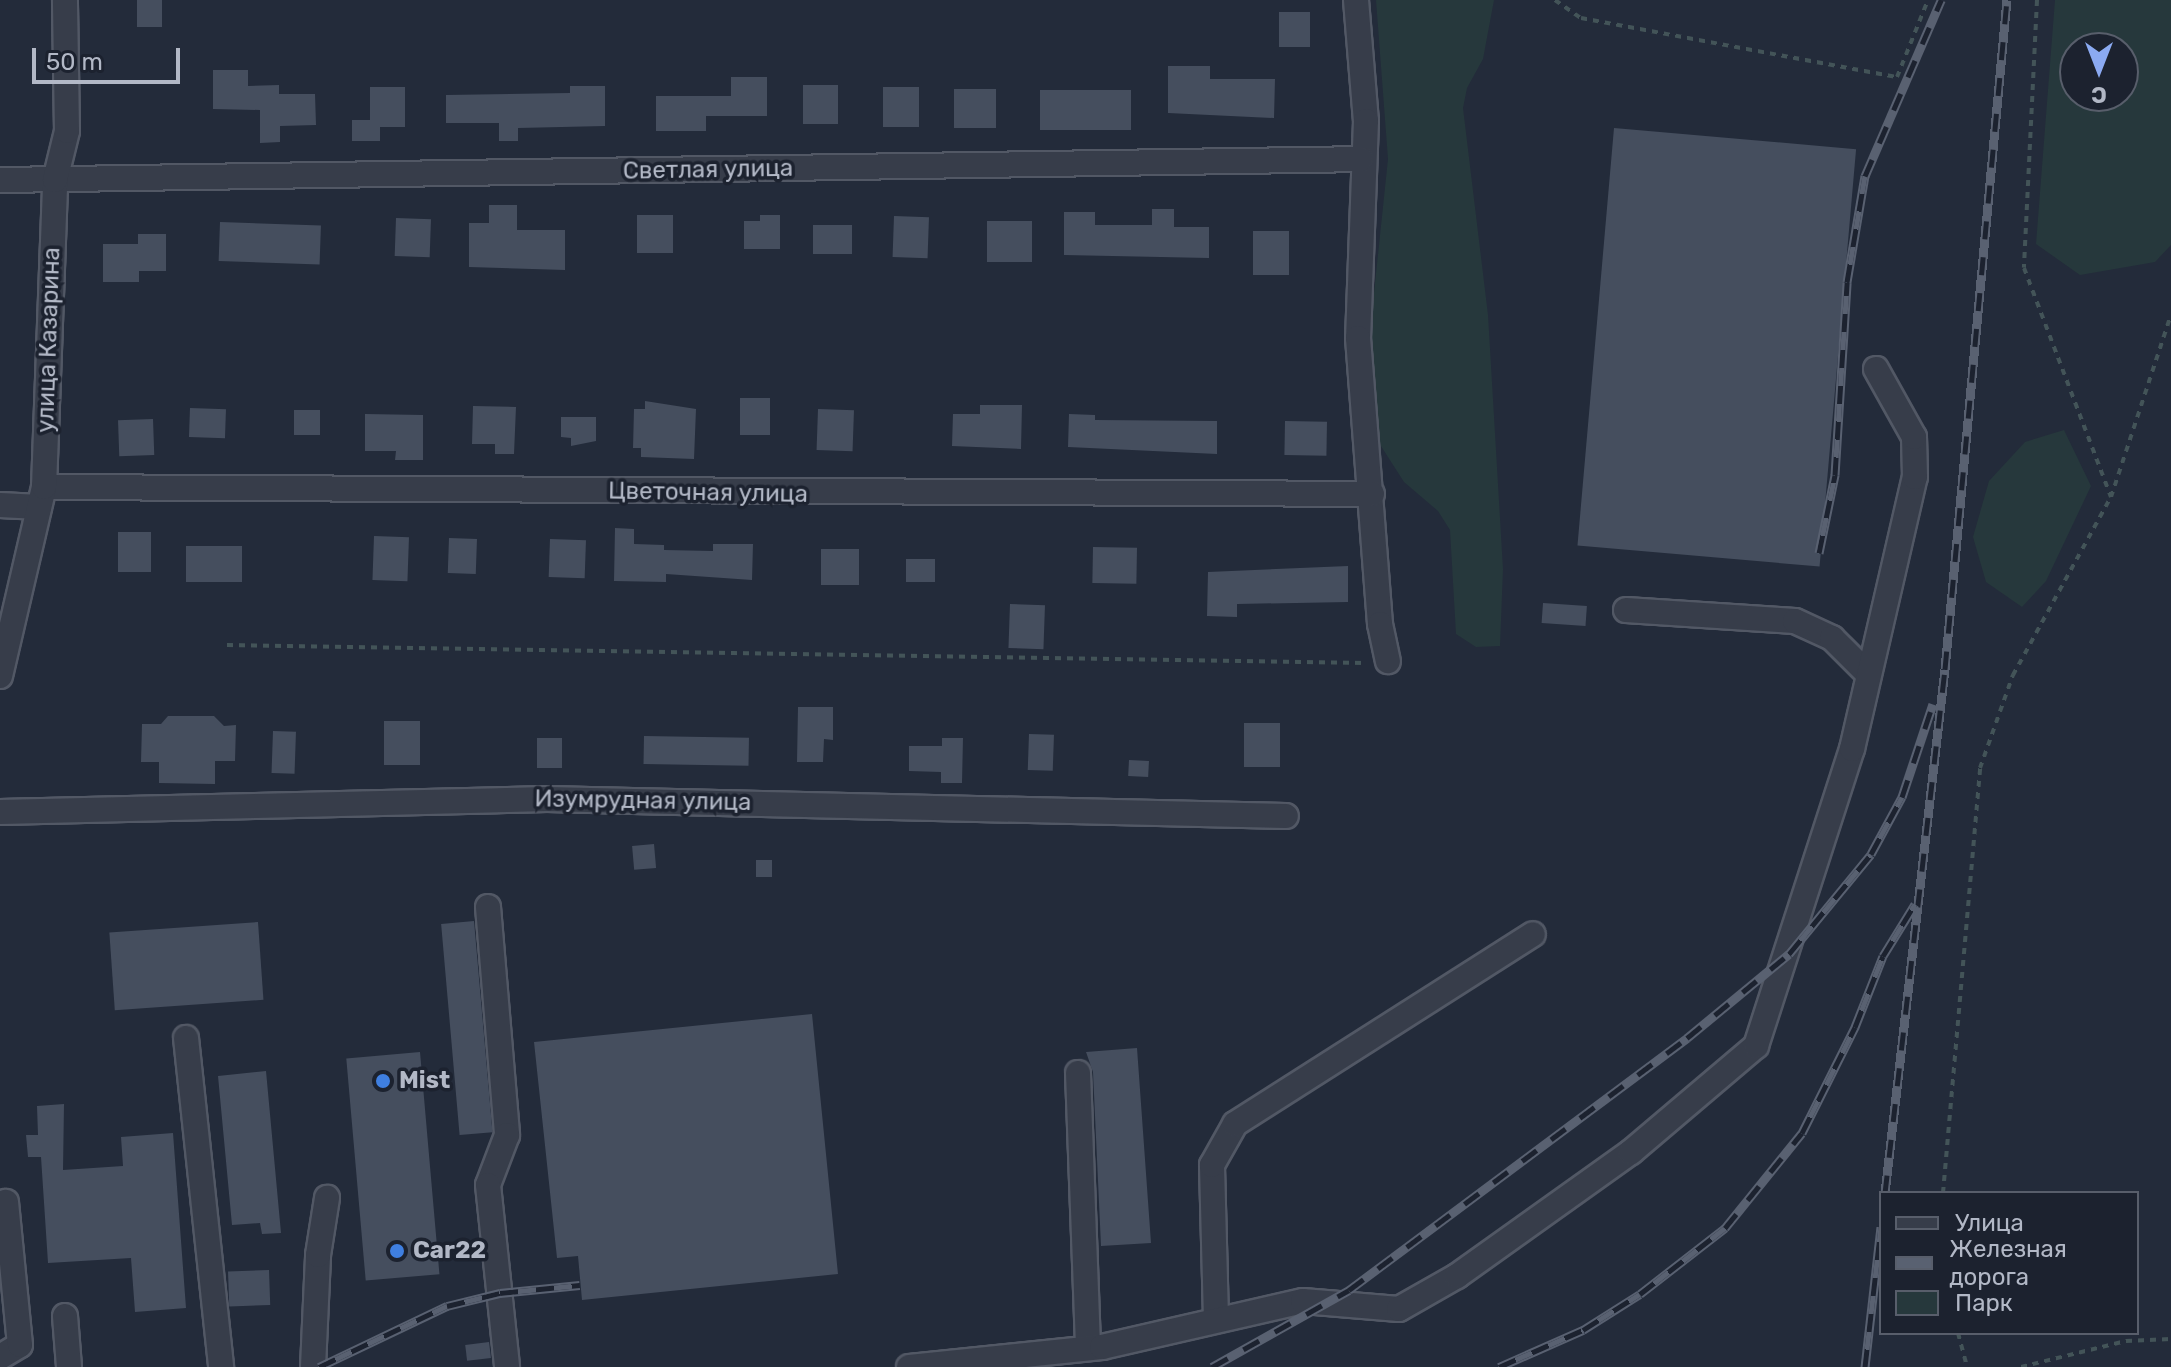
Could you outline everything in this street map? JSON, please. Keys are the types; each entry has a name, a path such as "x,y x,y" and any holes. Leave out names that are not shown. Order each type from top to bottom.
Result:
{"street":[{"name":"улица Казарина","path":"0,676 42,497 55,180 67,131 65,0"},
{"path":"1356,0 1366,121 1361,159 1358,338 1380,624 1388,661"},
{"name":"Светлая улица","path":"0,180 1361,159"},
{"path":"909,1367 1088,1348 1303,1301 1399,1309 1457,1276 1631,1152 1756,1046 1789,954 1852,749 1915,477 1914,437 1876,369"},
{"name":"Цветочная улица","path":"0,505 42,497 1372,494"},
{"path":"1626,610 1795,621 1832,638 1868,674"},
{"name":"Изумрудная улица","path":"0,812 547,799 1286,816"},
{"path":"488,907 507,1135 488,1185 507,1367"},
{"path":"1216,1319 1212,1165 1235,1124 1533,934"},
{"path":"186,1038 221,1367"},
{"path":"1078,1073 1088,1348"},
{"path":"313,1367 318,1255 327,1198"},
{"path":"0,1357 20,1345 6,1202"},
{"path":"65,1316 69,1367"}],"path":[{"path":"1555,0 1581,18 1897,77 1928,0"},
{"path":"2037,0 2024,268 2111,497"},
{"path":"1943,1191 1980,768 2013,675 2111,497 2171,315"},
{"path":"227,645 1338,666 1388,661"},
{"path":"1959,1335 1967,1367"},
{"path":"2021,1367 2126,1341 2171,1339"}],"green space":[{"path":"1376,0 1494,0 1483,59 1467,88 1463,108 1488,315 1503,569 1500,646 1476,647 1456,634 1450,530 1438,511 1404,482 1379,443 1370,331 1388,159"},
{"path":"2055,0 2171,0 2171,245 2155,262 2080,275 2036,244"},
{"path":"2064,430 2091,486 2046,581 2022,607 1986,582 1973,537 1989,481 2025,442"}],"building":[{"path":"137,0 162,0 162,27 137,27"},
{"path":"1279,12 1310,12 1310,47 1279,47"},
{"path":"1168,66 1210,66 1210,79 1275,79 1274,118 1168,113"},
{"path":"213,70 248,70 248,86 279,85 279,94 315,94 316,125 280,126 280,142 260,143 260,110 213,109"},
{"path":"731,77 767,77 767,116 706,116 706,131 656,131 656,96 731,96"},
{"path":"803,85 838,85 838,124 803,124"},
{"path":"570,86 605,86 605,126 518,128 518,141 499,141 499,123 446,123 446,95 570,93"},
{"path":"370,87 405,87 405,127 380,127 380,141 352,141 352,120 370,120"},
{"path":"883,87 919,87 919,127 883,127"},
{"path":"954,89 996,89 996,128 954,128"},
{"path":"1040,90 1131,90 1131,130 1040,130"},
{"path":"1614,128 1856,149 1820,567 1577,545"},
{"path":"489,205 517,205 517,230 565,230 565,270 469,267 469,223 489,223"},
{"path":"1152,209 1174,209 1174,227 1209,227 1209,258 1064,255 1064,212 1095,212 1095,225 1152,225"},
{"path":"637,215 673,215 673,253 637,253"},
{"path":"760,215 780,215 780,249 744,249 744,221 760,221"},
{"path":"894,216 929,217 928,258 893,257"},
{"path":"396,218 431,219 430,257 395,256"},
{"path":"987,221 1032,221 1032,262 987,262"},
{"path":"220,222 321,226 320,265 219,261"},
{"path":"813,225 852,225 852,254 813,254"},
{"path":"1253,231 1289,231 1289,275 1253,275"},
{"path":"138,234 166,234 166,271 139,271 139,282 103,282 103,244 138,244"},
{"path":"740,398 770,398 770,435 740,435"},
{"path":"645,401 696,409 694,459 641,457 641,448 633,448 634,409 645,409"},
{"path":"980,405 1022,405 1021,449 952,446 953,414 980,414"},
{"path":"473,406 516,407 514,454 495,454 495,444 472,444"},
{"path":"190,408 226,409 225,438 189,437"},
{"path":"818,409 854,410 853,451 817,450"},
{"path":"294,410 320,410 320,435 294,435"},
{"path":"365,414 423,415 423,460 395,460 396,451 365,451"},
{"path":"1069,414 1095,415 1095,420 1217,421 1217,454 1068,447"},
{"path":"561,417 596,417 596,441 571,446 571,438 561,437"},
{"path":"153,419 154,455 119,456 118,420"},
{"path":"1285,421 1327,422 1326,456 1284,455"},
{"path":"615,528 634,529 634,544 664,545 664,550 713,551 713,544 753,544 752,580 666,574 666,582 614,581"},
{"path":"118,532 151,532 151,572 118,572"},
{"path":"374,536 409,537 407,581 372,580"},
{"path":"449,538 477,539 476,574 448,573"},
{"path":"550,539 586,540 585,578 549,577"},
{"path":"186,546 242,546 242,582 186,582"},
{"path":"1093,547 1137,548 1136,584 1092,583"},
{"path":"821,549 859,549 859,585 821,585"},
{"path":"906,559 935,559 935,582 906,582"},
{"path":"1348,566 1348,602 1237,604 1237,617 1207,616 1208,572"},
{"path":"1543,603 1587,606 1585,626 1542,623"},
{"path":"1010,604 1045,605 1043,649 1008,648"},
{"path":"798,707 833,707 833,740 824,739 823,762 797,762"},
{"path":"168,716 214,716 224,726 236,725 235,761 215,761 215,784 159,783 159,762 141,762 142,724 161,724"},
{"path":"384,721 420,721 420,765 384,765"},
{"path":"1244,723 1280,723 1280,767 1244,767"},
{"path":"273,731 296,732 295,774 272,773"},
{"path":"1029,734 1054,735 1053,771 1028,770"},
{"path":"644,736 749,738 748,766 644,764"},
{"path":"537,738 562,738 562,768 537,768"},
{"path":"942,738 963,738 962,783 941,783 941,772 909,771 909,746 942,746"},
{"path":"1129,760 1149,761 1148,777 1128,776"},
{"path":"654,844 656,868 634,870 632,846"},
{"path":"756,860 772,860 772,877 756,877"},
{"path":"474,921 492,1132 460,1135 441,924"},
{"path":"258,922 263,1000 115,1010 109,932"},
{"path":"812,1014 838,1274 582,1300 578,1256 557,1258 534,1042"},
{"path":"1137,1048 1151,1243 1101,1246 1093,1072 1086,1052"},
{"path":"420,1052 439,1274 366,1281 346,1058"},
{"path":"266,1071 281,1233 262,1234 260,1223 232,1225 218,1076"},
{"path":"64,1104 63,1170 123,1166 121,1137 173,1133 186,1308 135,1312 131,1258 48,1263 41,1157 28,1157 26,1135 38,1135 37,1106"},
{"path":"269,1270 270,1305 229,1306 228,1271"},
{"path":"489,1342 491,1358 467,1361 465,1345"}],"railway":[{"path":"1819,553 1835,475 1847,282 1865,176 1941,0"},
{"path":"1885,1191 1945,669 2007,0"},
{"path":"1212,1367 1349,1290 1687,1038 1789,954 1871,854 1902,797 1933,704"},
{"path":"1499,1367 1583,1330 1640,1294 1725,1228 1802,1133 1855,1027 1883,956 1915,904"},
{"path":"1865,1367 1879,1244"},
{"path":"319,1367 447,1306 500,1293 580,1285"}],"place":[{"name":"Mist","path":"383,1081"},
{"name":"Car22","path":"397,1251"}]}
